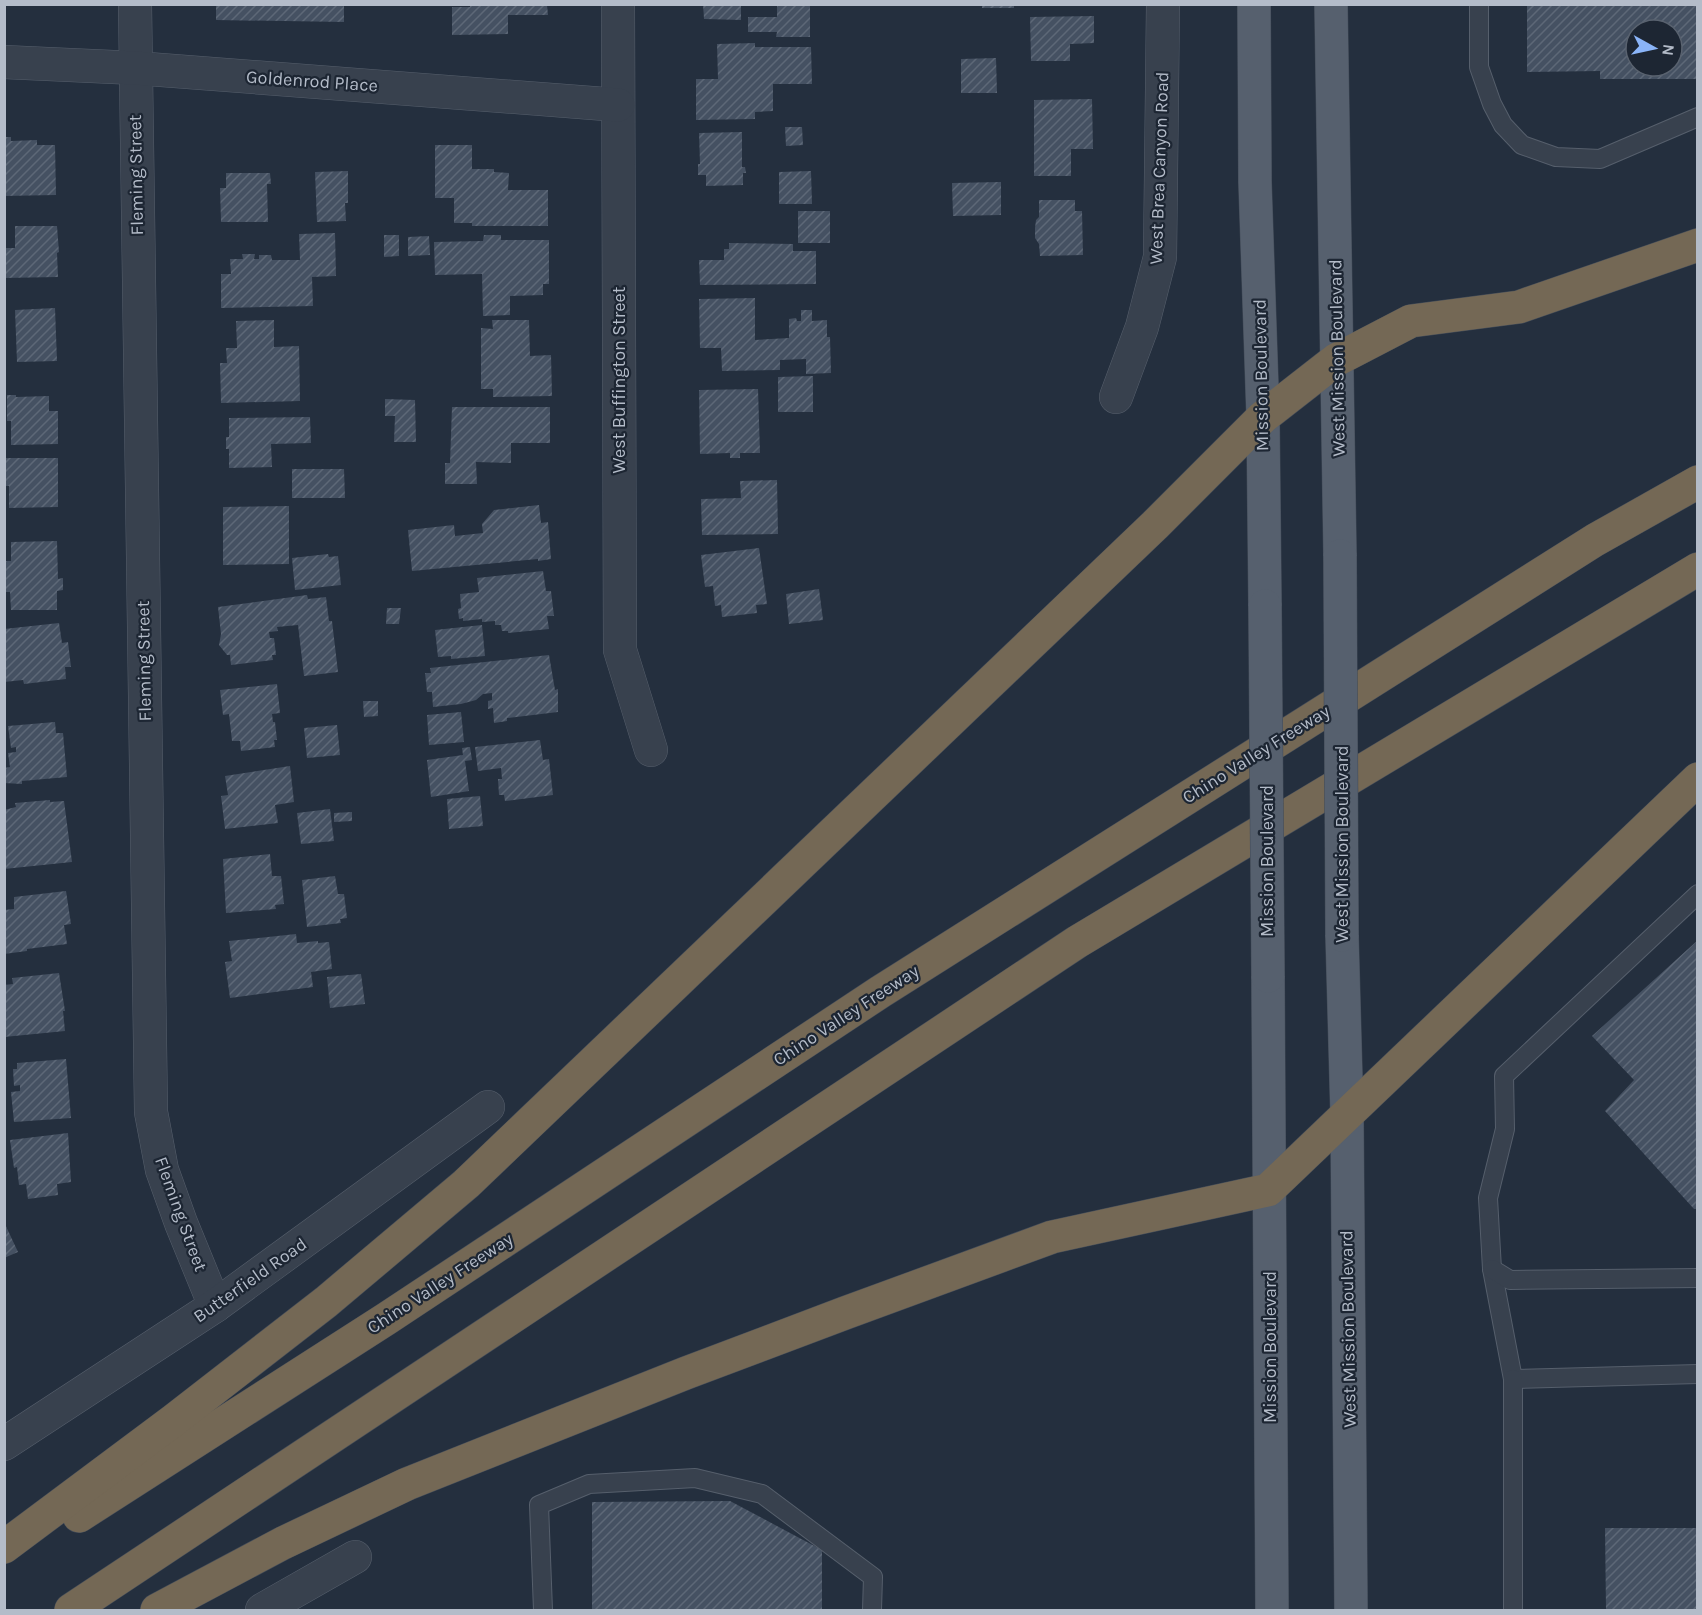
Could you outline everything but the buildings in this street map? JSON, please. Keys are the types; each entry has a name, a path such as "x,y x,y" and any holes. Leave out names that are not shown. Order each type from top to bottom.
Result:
{"highway":[{"path":"4,1547 174,1420 326,1302 466,1184 1155,525 1263,417 1336,360 1411,321 1519,307 1698,245"},
{"name":"Chino Valley Freeway","path":"4,1564 386,1319 890,986 1595,540 1698,482"},
{"path":"71,1611 1077,942 1698,569"},
{"path":"157,1611 283,1543 407,1484 686,1373 1052,1237 1268,1190 1698,779"}],"main road":[{"name":"Mission Boulevard","path":"1254,4 1254,182 1263,417 1272,1611"},
{"name":"West Mission Boulevard","path":"1331,4 1340,556 1342,935 1347,1116 1351,1611"}],"street":[{"name":"Fleming Street","path":"135,4 151,1112 162,1170 215,1306"},
{"name":"West Buffington Street","path":"618,4 621,650 651,750"},
{"name":"West Brea Canyon Road","path":"1116,397 1142,327 1160,257 1163,4"},
{"name":"Goldenrod Place","path":"4,62 135,68 618,105"},
{"name":"Butterfield Road","path":"4,1444 215,1306 488,1107"},
{"path":"262,1611 355,1557"}],"lane":[{"path":"1479,4 1479,67 1492,104 1503,125 1522,145 1556,157 1600,159 1698,117"},
{"path":"1513,1611 1513,1378 1492,1269 1488,1198 1505,1129 1504,1076 1698,894"},
{"path":"1492,1269 1510,1280 1698,1278"},
{"path":"1513,1378 1698,1374"},
{"path":"543,1611 539,1505 589,1484 695,1478 762,1494 772,1501 873,1577 872,1611"}]}
